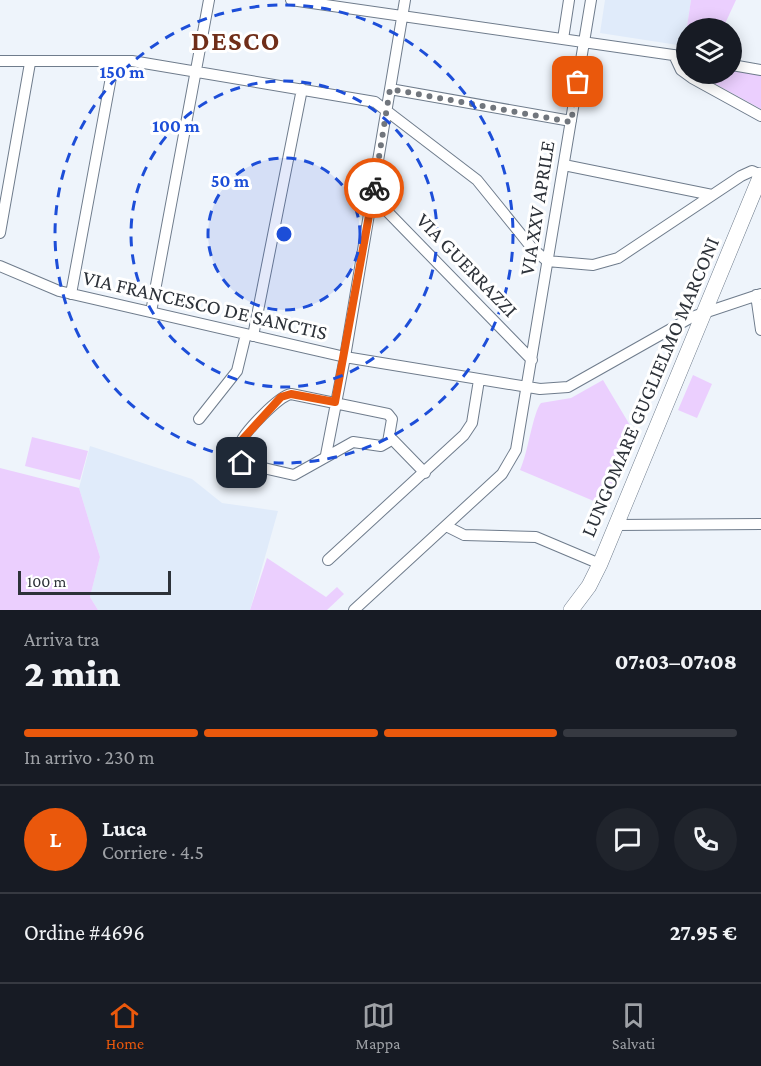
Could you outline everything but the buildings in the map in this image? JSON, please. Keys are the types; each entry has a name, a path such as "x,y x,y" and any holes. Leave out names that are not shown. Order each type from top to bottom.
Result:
{"street":[{"path":"150,312 209,0"},
{"path":"291,0 402,18 674,55 681,70 692,78 761,116"},
{"path":"326,455 388,111 405,0"},
{"path":"563,39 568,0"},
{"name":"VIA XXV APRILE","path":"354,610 502,474 510,463 520,435 591,0"},
{"path":"0,61 150,63 364,98 388,111 477,180 532,248 547,261 593,265 618,258 752,171 761,175"},
{"path":"71,294 114,61"},
{"path":"0,233 30,63"},
{"path":"742,67 761,70"},
{"path":"199,419 237,371 250,335 302,89"},
{"path":"390,89 571,122"},
{"path":"564,165 712,195"},
{"name":"LUNGOMARE GUGLIELMO MARCONI","path":"571,610 589,586 600,564 761,175"},
{"name":"VIA GUERRAZZI","path":"372,201 379,203 532,360"},
{"name":"VIA FRANCESCO DE SANCTIS","path":"0,266 50,288 71,294 345,357 479,380 554,389 568,387 704,311 758,295"},
{"path":"758,295 761,330"},
{"path":"675,326 697,330"},
{"path":"328,560 425,473 469,428 479,380"},
{"path":"291,394 388,414 392,419 389,436 388,442 381,446 352,442 294,475 246,466 239,460 238,452 242,440 281,397 291,394"},
{"path":"389,436 425,473"},
{"path":"616,525 761,524"},
{"path":"446,526 464,535 536,537 600,564"}],"shaded area":[{"path":"605,0 691,0 688,18 676,18 676,45 600,33"},
{"path":"691,0 736,0 728,18 688,18"},
{"path":"742,72 761,75 761,109 715,84 742,84"},
{"path":"693,375 712,384 697,418 678,410"},
{"path":"603,380 637,437 608,507 520,470 535,415 541,403 571,398"},
{"path":"32,437 88,451 80,480 25,466"},
{"path":"90,446 192,479 222,503 278,511 250,610 98,610 90,597 100,557 79,488"},
{"path":"0,468 79,488 100,557 90,597 98,610 0,610"},
{"path":"267,558 326,597 337,587 344,594 327,610 250,610"}],"way so far":[{"path":"374,188 387,120 390,89 571,122 578,82"}],"district":[{"name":"DESCO","path":"236,41"}],"route":[{"path":"242,463 238,457 238,448 242,440 281,397 291,394 335,402 374,188"}]}
